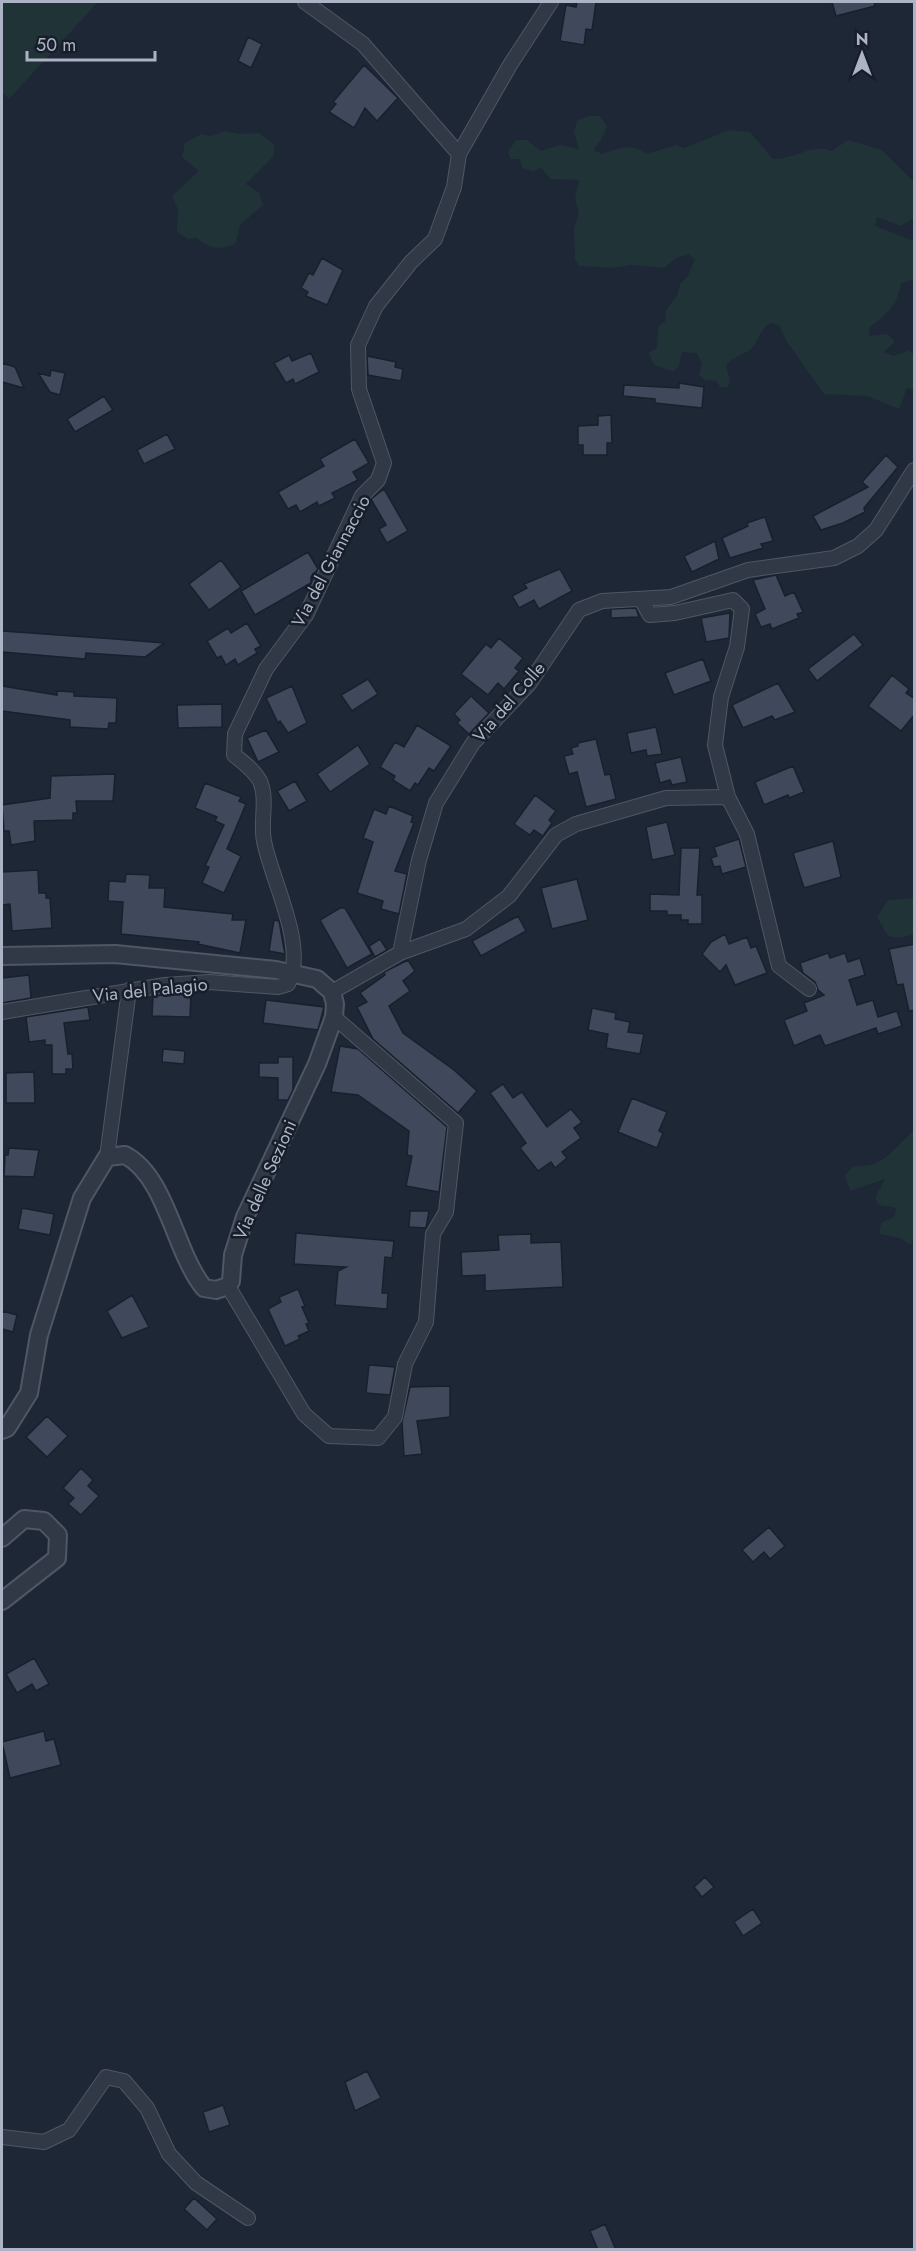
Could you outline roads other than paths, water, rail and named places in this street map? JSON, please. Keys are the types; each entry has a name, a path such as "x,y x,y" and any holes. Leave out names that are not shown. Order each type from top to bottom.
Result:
{"street":[{"path":"305,2 363,44 459,154"},
{"name":"Via del Giannaccio","path":"294,973 288,915 263,840 264,810 261,783 252,770 234,755 235,734 266,669 306,615 362,496 378,480 384,463 359,389 358,345 376,306 411,262 435,239 454,187 459,154 510,64 551,2"},
{"name":"Via del Colle","path":"400,953 419,860 436,803 473,743 529,684 579,610 602,601 670,597 694,591 748,570 834,558 858,546 876,530 915,470"},
{"path":"641,599 650,615 675,613 733,600 742,609 737,647 721,698 715,745 728,797 747,834 779,966 809,989"},
{"path":"2,956 115,954 294,973 317,979 332,992 400,953 465,929 509,896 556,835 576,824 666,798 728,797"},
{"name":"Via del Palagio","path":"2,1012 129,990 209,982 278,987 288,984 294,973"},
{"path":"2,1430 7,1428 29,1393 39,1335 66,1243 87,1188 107,1157 129,990"},
{"name":"Via delle Sezioni","path":"228,1286 245,1217 317,1064 334,1017 335,1004 332,992"},
{"path":"107,1157 125,1155 145,1170 187,1262 204,1288 216,1290 228,1286 304,1414 329,1436 378,1438 394,1417 405,1364 426,1322 434,1234 446,1212 456,1123 334,1017"},
{"path":"2,1538 24,1519 44,1521 58,1535 57,1558 2,1601"},
{"path":"2,2137 44,2142 69,2130 106,2077 124,2081 147,2108 169,2154 196,2183 248,2218"}]}
